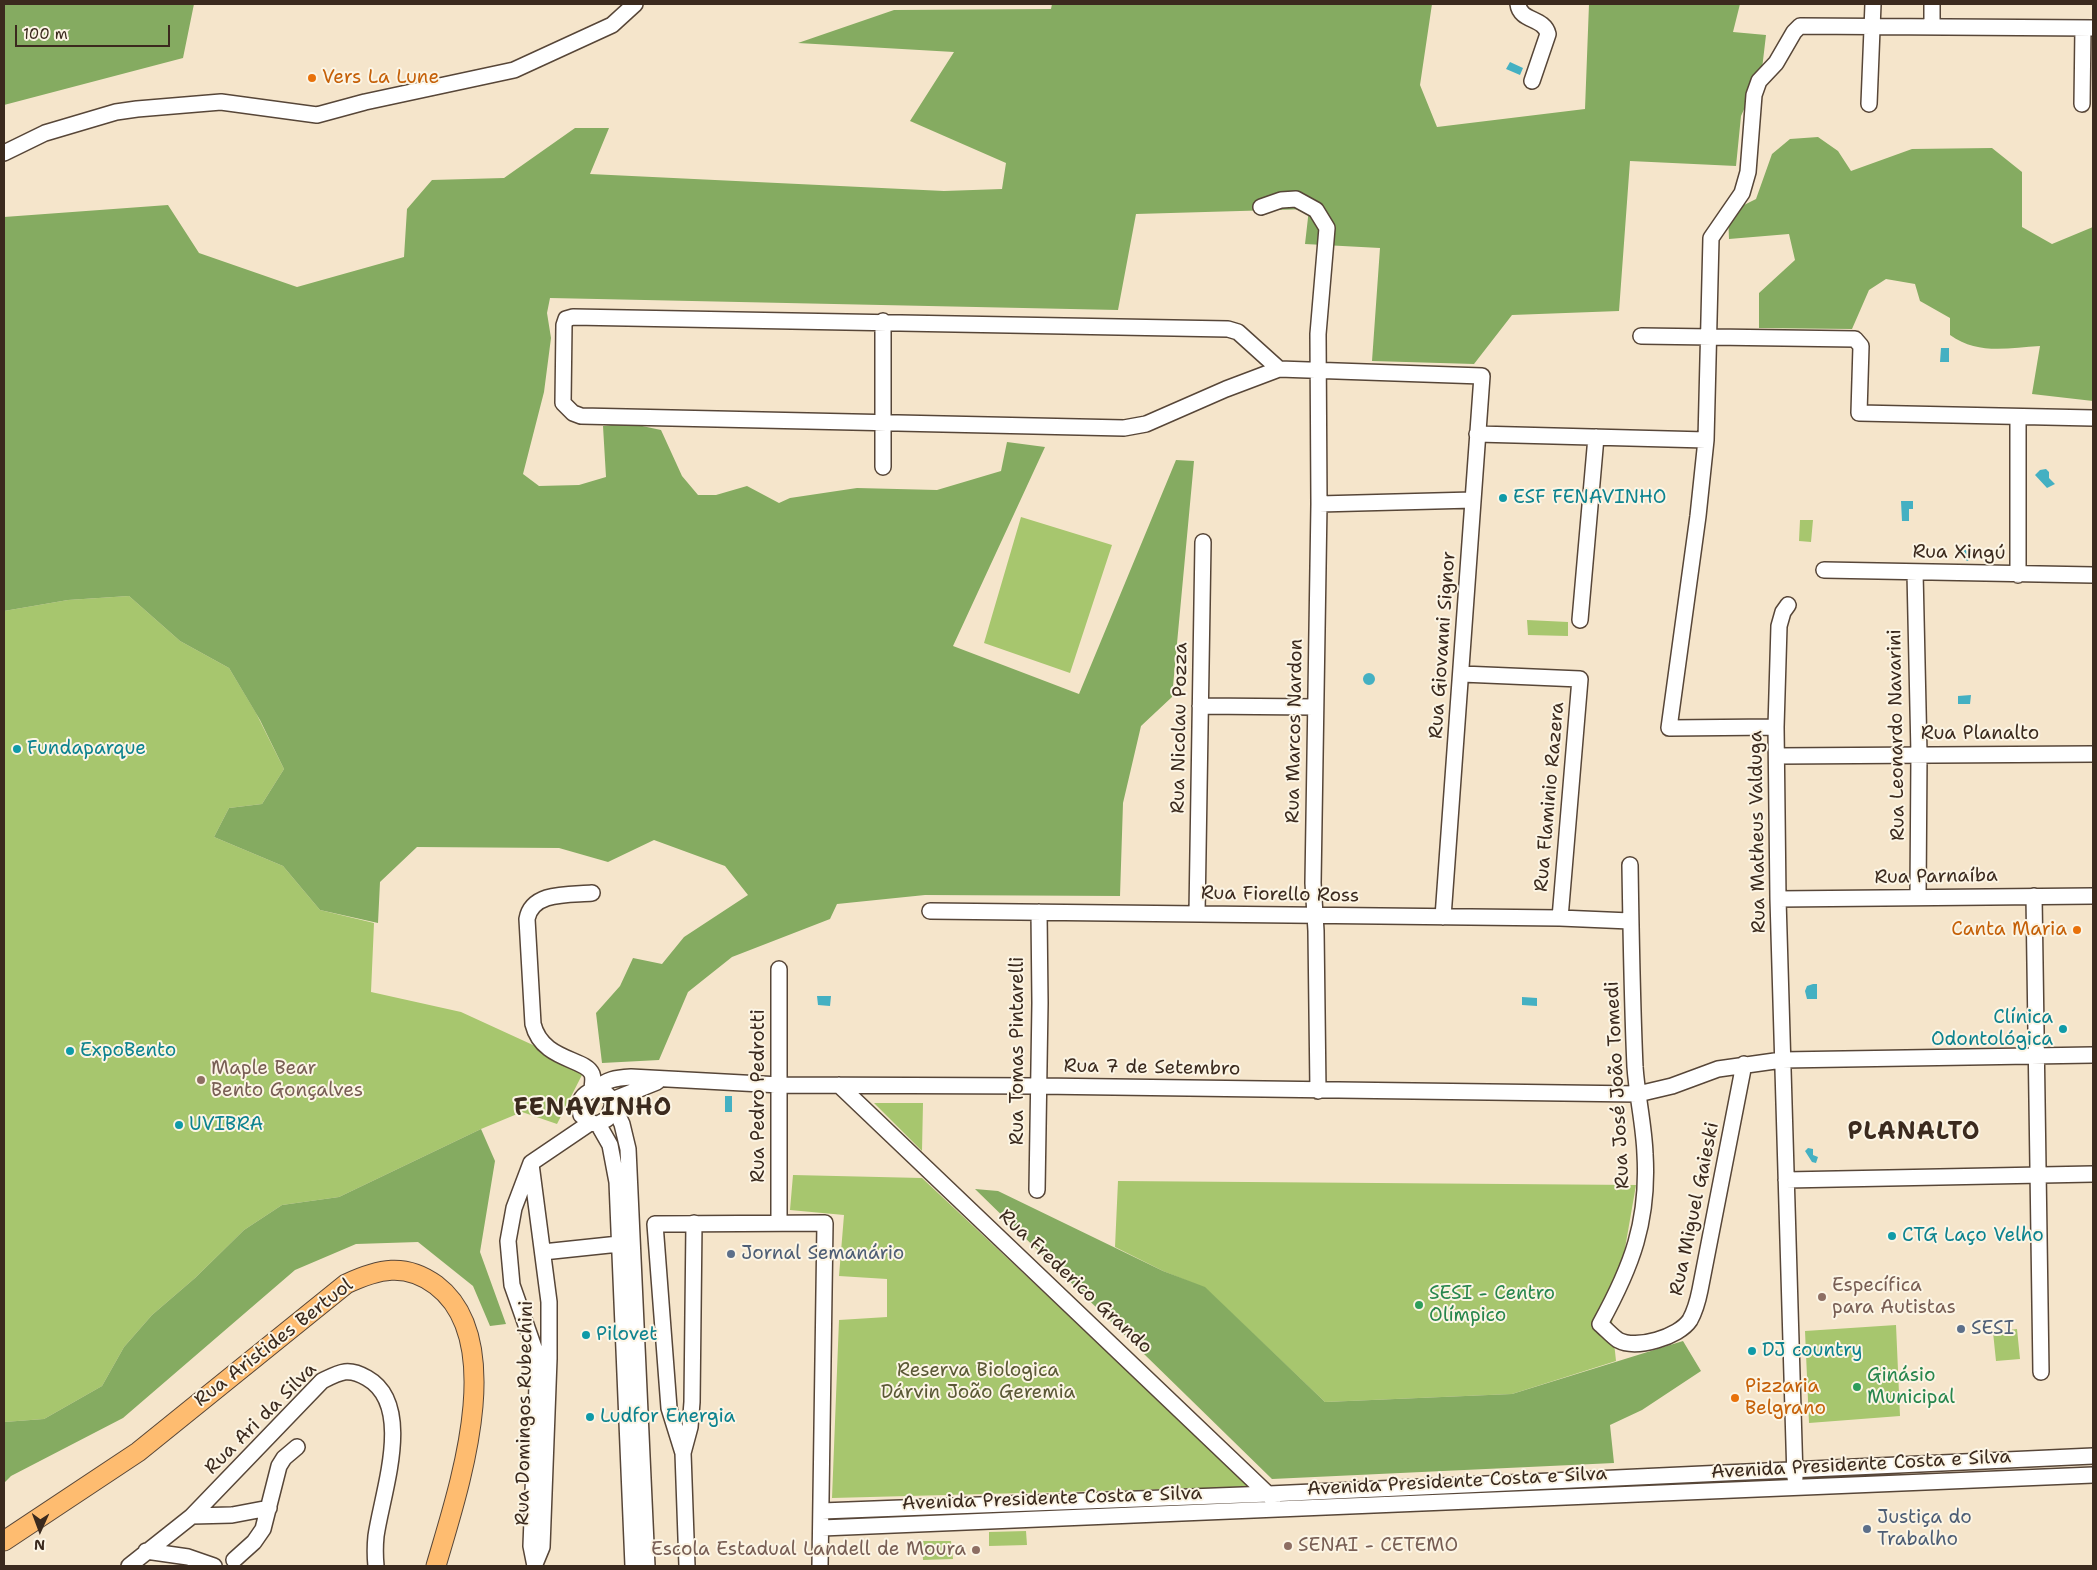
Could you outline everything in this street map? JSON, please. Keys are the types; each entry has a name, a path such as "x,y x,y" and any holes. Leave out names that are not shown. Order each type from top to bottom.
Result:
{"main road":[{"name":"Rua Aristides Bertuol","path":"4,1541 138,1452 346,1284 372,1272 393,1270 415,1274 430,1281 447,1294 468,1330 474,1357 470,1427 463,1472 436,1566"}],"street":[{"path":"4,153 45,133 130,110 221,102 316,115 365,102 514,70 612,25 635,4"},
{"path":"1518,4 1519,12 1523,16 1544,26 1548,34 1532,81"},
{"path":"1869,104 1873,4"},
{"path":"1932,4 1932,26"},
{"path":"1776,727 1669,728 1698,516 1706,440 1711,238 1742,193 1748,172 1756,85 1776,64 1794,32 1800,26 2088,28 2082,104"},
{"name":"Rua Marcos Nardon","path":"1261,207 1280,200 1296,199 1316,210 1327,228 1319,312 1320,370 1313,883 1318,1092"},
{"path":"1279,369 1238,332 1228,329 883,321 573,317 566,319 564,325 563,403 573,414 581,416 1124,428 1146,424 1226,389 1279,369 1320,370"},
{"path":"883,321 883,466"},
{"path":"1642,336 1710,335 1855,339 1860,346 1859,413 2093,418"},
{"name":"Rua Giovanni Signor","path":"1320,370 1482,376 1443,917"},
{"path":"2018,417 2018,574"},
{"path":"1477,434 1706,440"},
{"path":"1580,620 1596,436"},
{"path":"1318,504 1472,500"},
{"name":"Rua Nicolau Pozza","path":"1197,914 1203,542"},
{"name":"Rua Xingú","path":"1824,570 2093,575"},
{"name":"Rua Leonardo Navarini","path":"1915,572 1919,754 1918,897"},
{"name":"Rua Matheus Valduga","path":"1788,605 1783,612 1780,626 1776,727 1782,1060 1796,1488"},
{"name":"Rua Flaminio Razera","path":"1462,674 1580,679 1560,918"},
{"path":"1200,706 1315,708"},
{"name":"Rua Planalto","path":"1777,756 2093,754"},
{"name":"Rua José João Tomedi","path":"1600,1324 1633,1256 1642,1218 1645,1154 1638,1094 1630,921 1630,866"},
{"path":"592,892 548,897 537,902 528,911 527,919 533,1024 536,1036 552,1050 590,1071 593,1078 593,1090"},
{"path":"2034,896 2040,1174 2041,1372"},
{"name":"Rua Parnaíba","path":"1778,899 2093,896"},
{"name":"Rua Fiorello Ross","path":"930,910 1315,917 1560,918 1630,921"},
{"name":"Rua Tomas Pintarelli","path":"1037,1190 1039,1086 1038,912"},
{"name":"Rua Pedro Pedrotti","path":"779,969 779,1223"},
{"name":"Rua 7 de Setembro","path":"593,1090 612,1078 780,1085 1039,1086 1318,1092 1638,1094 1672,1086 1718,1069 1782,1060 2093,1055"},
{"name":"Rua Miguel Gaieski","path":"1600,1324 1618,1340 1629,1343 1650,1342 1666,1337 1682,1329 1690,1320 1700,1290 1744,1064"},
{"name":"Rua 7 de Setembro","path":"612,1102 665,1079"},
{"name":"Rua Frederico Grando","path":"839,1085 1269,1494 1281,1510"},
{"path":"631,1373 619,1244 624,1213 628,1149 622,1124 612,1102 605,1092 593,1090 584,1094 579,1104 581,1115 594,1123 610,1145 624,1213 639,1533 647,1566"},
{"path":"531,1162 594,1123 608,1119 612,1102"},
{"name":"Rua Domingos Rubechini","path":"531,1162 548,1302 549,1359 542,1547 535,1565"},
{"name":"Rua Domingos Rubechini","path":"531,1162 514,1208 508,1241 508,1261 512,1285 538,1359 531,1546 535,1565"},
{"path":"1786,1180 2093,1174"},
{"path":"682,1453 690,1426 692,1402 694,1223"},
{"path":"687,1566 682,1453 669,1408 655,1224 825,1223 820,1566"},
{"path":"542,1252 619,1244"},
{"name":"Rua Ari da Silva","path":"129,1566 192,1516 322,1381 340,1372 355,1372 372,1381 387,1399 393,1429 391,1456 376,1535 376,1566"},
{"path":"146,1551 188,1557 211,1565 234,1560 254,1542 263,1529 279,1466 284,1458 297,1448"},
{"path":"2068,1456 2069,1476"},
{"name":"Avenida Presidente Costa e Silva","path":"822,1511 1269,1494 2093,1456"},
{"path":"1904,1466 1905,1482"},
{"name":"Avenida Presidente Costa e Silva","path":"822,1528 2093,1475"},
{"path":"1597,1478 1598,1496"},
{"path":"1085,1501 1087,1518"},
{"path":"1025,1503 1026,1520"},
{"path":"192,1516 232,1515 269,1508"},
{"path":"634,1566 639,1533"},
{"path":"234,1560 249,1566"}],"green space":[{"path":"4,4 194,4 183,58 4,105"},
{"path":"1052,4 1432,4 1420,85 1437,127 1585,109 1589,4 1740,4 1733,32 1766,35 1762,69 1741,116 1736,166 1630,161 1619,311 1512,315 1474,364 1372,361 1380,248 1305,244 1309,209 1136,214 1118,310 550,298 547,313 551,338 544,392 523,474 539,486 579,485 606,477 603,426 628,423 661,430 682,476 698,495 716,495 747,486 779,503 790,498 857,488 937,490 1001,471 1007,442 1045,447 953,646 1079,694 1176,460 1194,461 1172,697 1141,726 1123,803 1120,896 925,895 837,904 830,919 732,957 688,992 659,1060 602,1063 596,1013 620,986 633,958 662,964 684,937 748,895 725,866 654,840 608,862 559,848 417,847 380,882 378,923 320,910 283,866 214,837 229,808 262,804 284,769 260,720 229,668 180,641 129,596 68,600 4,611 4,217 168,205 199,253 297,287 404,257 407,209 432,180 504,178 575,128 609,128 590,174 944,191 1002,189 1006,163 910,121 954,52 798,43 894,10 1051,9"},
{"path":"1818,137 1838,151 1851,171 1912,149 1992,148 2022,172 2022,227 2052,244 2093,227 2093,401 2032,394 2040,346 1993,349 1982,348 1961,341 1950,335 1950,318 1920,301 1915,284 1886,279 1869,290 1852,329 1759,328 1759,293 1795,260 1789,234 1729,239 1728,213 1756,199 1772,154 1790,139"},
{"path":"1021,517 1112,545 1070,673 984,643"},
{"path":"1800,520 1813,520 1811,542 1799,541"},
{"path":"129,596 180,641 229,668 256,713 284,769 262,804 229,808 214,837 283,866 320,910 374,923 371,992 461,1012 546,1051 583,1073 557,1124 522,1112 481,1129 339,1197 282,1205 244,1230 195,1278 152,1315 124,1347 102,1386 44,1419 4,1422 4,611 68,600"},
{"path":"1527,620 1568,622 1568,636 1528,635"},
{"path":"874,1103 923,1103 922,1151"},
{"path":"481,1129 495,1161 480,1252 506,1324 490,1326 473,1286 418,1242 356,1244 295,1270 123,1418 11,1476 4,1483 4,1422 44,1419 102,1386 124,1347 152,1315 195,1278 244,1230 282,1205 339,1197"},
{"name":"Reserva Biologica Dárvin João Geremia","path":"793,1175 922,1178 1251,1487 832,1498 839,1320 887,1317 887,1279 839,1276 844,1215 790,1210"},
{"name":"SESI - Centro Olímpico","path":"1118,1181 1636,1185 1612,1323 1616,1361 1512,1394 1325,1402 1205,1288 1163,1271 1115,1247"},
{"path":"975,1189 998,1191 1163,1271 1205,1287 1325,1402 1512,1394 1683,1341 1701,1371 1642,1410 1610,1425 1614,1463 1272,1479"},
{"path":"1896,1325 1900,1416 1809,1423 1805,1331"},
{"path":"2017,1329 2020,1359 1996,1361 1993,1332"},
{"path":"1026,1531 1027,1545 989,1546 989,1532"},
{"path":"922,1541 951,1541 953,1559 923,1560"}],"water":[{"path":"1510,62 1523,68 1520,75 1506,69"},
{"path":"1941,348 1949,348 1949,362 1940,362"},
{"path":"2046,469 2049,472 2049,478 2055,484 2047,488 2035,475 2040,470"},
{"path":"1901,501 1913,501 1913,509 1909,509 1909,521 1902,521"},
{"path":"1962,546 1973,558 1967,561 1957,550"},
{"path":"1367,673 1371,673 1375,679 1371,685 1367,685 1363,681 1363,677"},
{"path":"1971,695 1970,704 1958,704 1958,696"},
{"path":"1817,984 1817,999 1807,999 1805,991 1807,986"},
{"path":"817,996 831,996 830,1006 818,1005"},
{"path":"1522,997 1537,998 1537,1006 1522,1005"},
{"path":"725,1096 732,1096 732,1112 725,1112"},
{"path":"1808,1148 1813,1149 1813,1155 1818,1157 1816,1163 1812,1162 1805,1151"}],"place":[{"name":"Vers La Lune","path":"312,78"},
{"name":"ESF FENAVINHO","path":"1503,498"},
{"name":"Fundaparque","path":"17,749"},
{"name":"Canta Maria","path":"2077,930"},
{"name":"Clínica Odontológica","path":"2063,1029"},
{"name":"ExpoBento","path":"70,1051"},
{"name":"Maple Bear Bento Gonçalves","path":"201,1080"},
{"name":"UVIBRA","path":"179,1125"},
{"name":"CTG Laço Velho","path":"1892,1236"},
{"name":"Jornal Semanário","path":"731,1254"},
{"name":"Específica para Autistas","path":"1822,1297"},
{"name":"SESI - Centro Olímpico","path":"1419,1305"},
{"name":"SESI","path":"1961,1329"},
{"name":"Pilovet","path":"586,1335"},
{"name":"DJ country","path":"1752,1351"},
{"name":"Ginásio Municipal","path":"1857,1387"},
{"name":"Pizzaria Belgrano","path":"1735,1398"},
{"name":"Ludfor Energia","path":"590,1417"},
{"name":"Justiça do Trabalho","path":"1867,1529"},
{"name":"SENAI - CETEMO","path":"1288,1546"},
{"name":"Escola Estadual Landell de Moura","path":"976,1550"}],"district":[{"name":"FENAVINHO","path":"593,1109"},
{"name":"PLANALTO","path":"1914,1133"}]}
